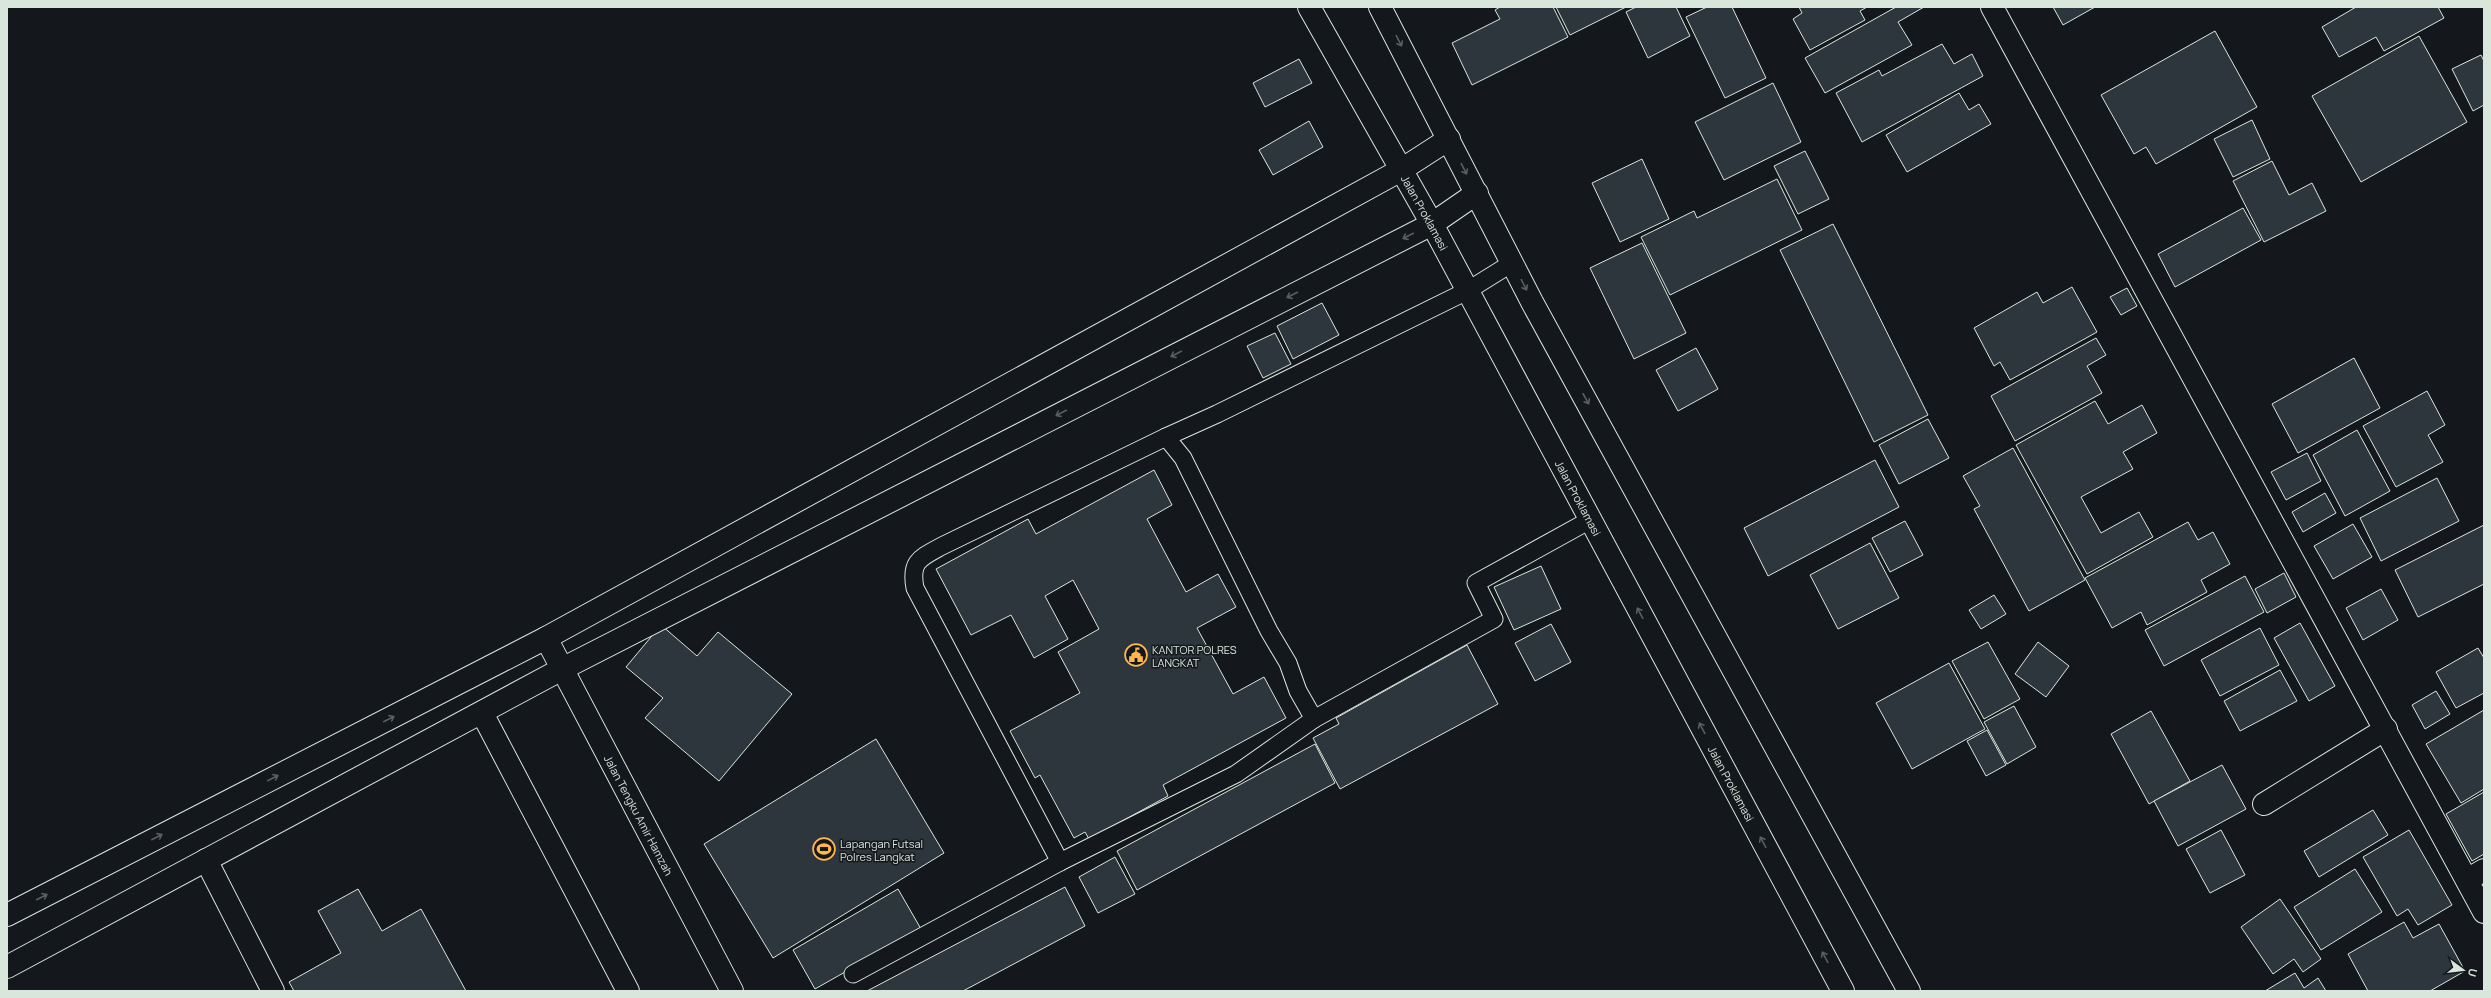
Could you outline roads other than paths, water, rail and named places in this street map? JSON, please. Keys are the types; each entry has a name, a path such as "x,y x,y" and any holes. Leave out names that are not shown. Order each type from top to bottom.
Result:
{"street":[{"name":"Jalan Proklamasi","path":"1310,7 1432,224 1843,991"},
{"path":"1380,7 1449,138 1512,263 1909,991"},
{"path":"1992,7 2386,729 2475,875 2484,912"},
{"path":"7,915 546,638 1401,170 1449,138"},
{"path":"7,967 562,669 1432,224 1476,193"},
{"name":"Jalan Tengku Amir Hamzah","path":"546,638 732,991"},
{"path":"482,713 628,991"},
{"path":"2264,804 2386,729"},
{"path":"206,860 273,991"}],"lane":[{"path":"1060,862 915,588 912,572 918,560 942,546 1166,436 1217,414 1467,291 1512,263"},
{"path":"1166,436 1183,458 1269,631 1288,663 1298,691 1314,719"},
{"path":"853,974 1060,862 1236,774 1314,719 1494,619 1476,583 1590,520"}],"place":[{"name":"KANTOR POLRES LANGKAT","path":"1136,655"},
{"name":"Lapangan Futsal Polres Langkat","path":"824,849"}]}
